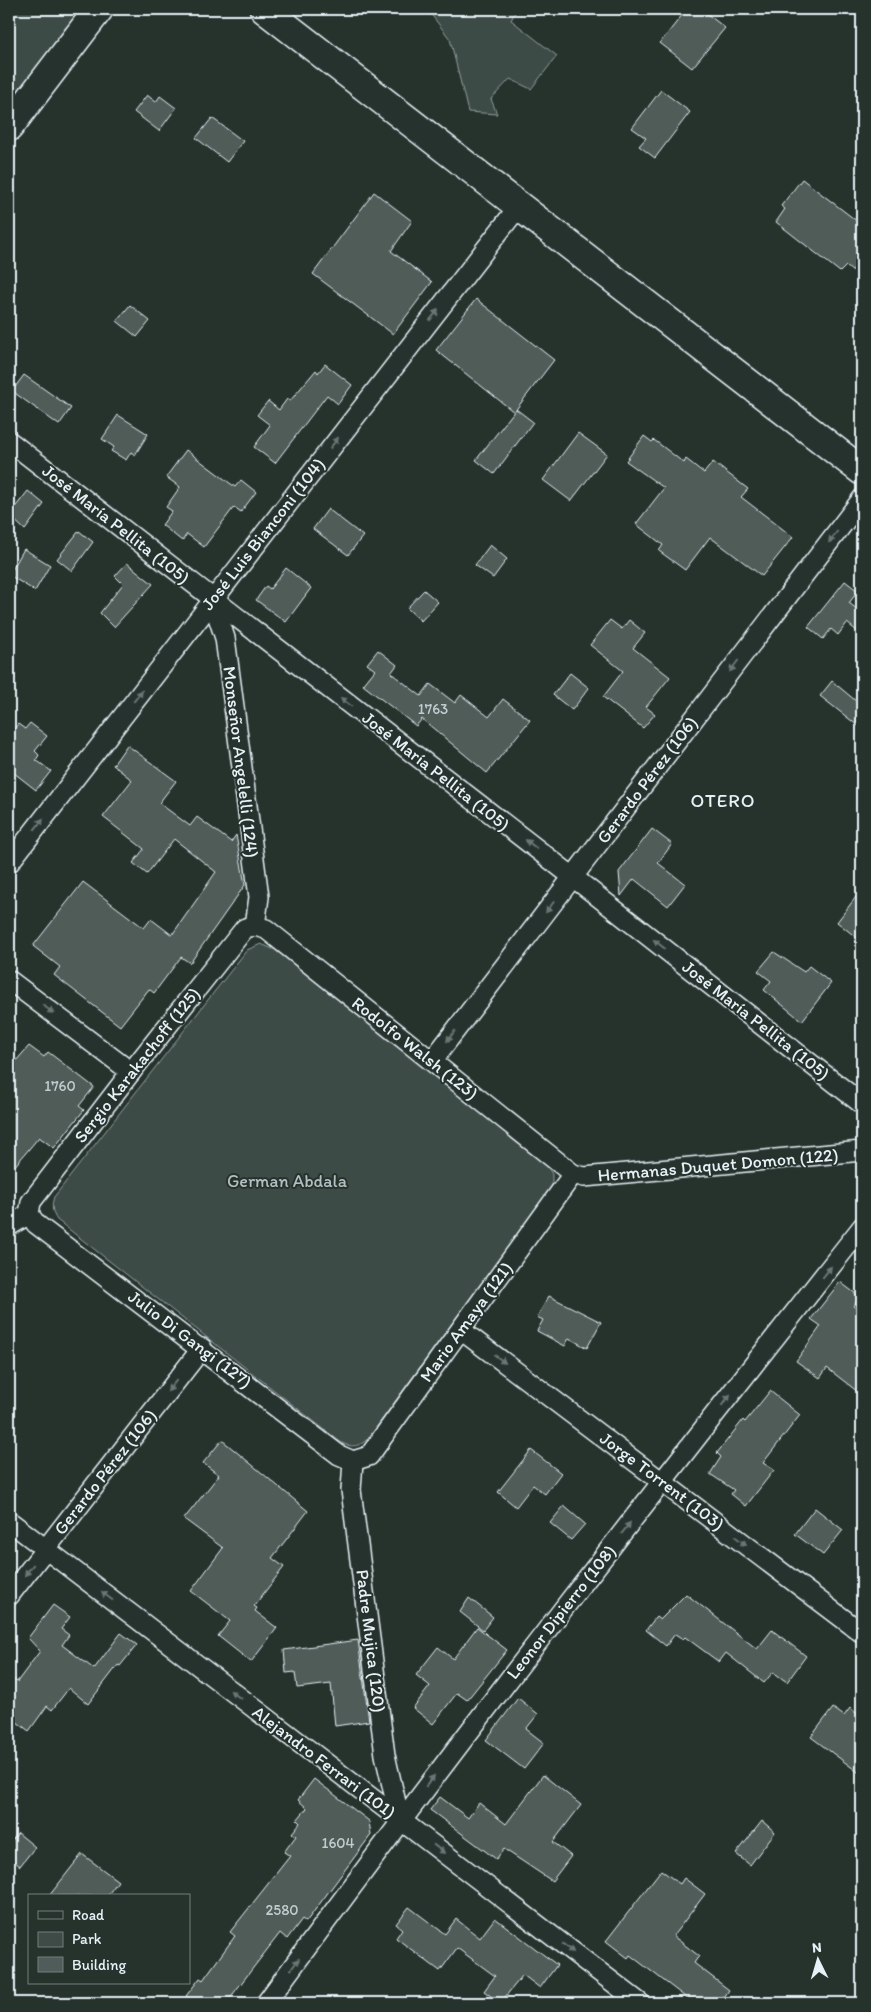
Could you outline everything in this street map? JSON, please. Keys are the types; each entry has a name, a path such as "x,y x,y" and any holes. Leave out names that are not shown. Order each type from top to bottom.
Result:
{"main road":[{"path":"9,127 99,9"},
{"path":"264,9 862,471"}],"street":[{"name":"José Luis Bianconi (104)","path":"9,863 212,599 519,206"},
{"name":"José María Pellita (105)","path":"9,441 573,877 862,1104"},
{"name":"Gerardo Pérez (106)","path":"432,1061 862,499"},
{"name":"Monseñor Angelelli (124)","path":"212,599 225,638 259,897 255,926"},
{"name":"Rodolfo Walsh (123)","path":"255,926 266,929 573,1174"},
{"name":"Sergio Karakachoff (125)","path":"29,1214 31,1202 131,1072 246,928 255,926"},
{"path":"9,980 131,1072"},
{"name":"Hermanas Duquet Domon (122)","path":"573,1174 584,1177 862,1151"},
{"name":"Mario Amaya (121)","path":"353,1461 369,1456 573,1174"},
{"path":"9,1226 29,1214"},
{"name":"Julio Di Gangi (127)","path":"29,1214 36,1224 202,1348 339,1455 353,1461"},
{"name":"Leonor Dipierro (108)","path":"266,2003 400,1820 662,1481 862,1227"},
{"name":"Jorge Torrent (103)","path":"461,1330 862,1633"},
{"name":"Gerardo Pérez (106)","path":"9,1596 202,1348"},
{"name":"Padre Mujica (120)","path":"353,1461 351,1490 385,1755 400,1820"},
{"name":"Alejandro Ferrari (101)","path":"9,1521 640,2003"}],"green space":[{"path":"9,9 82,9 77,22 65,28 62,40 9,111"},
{"path":"427,9 517,9 511,20 557,56 531,89 510,79 491,99 497,114 468,112 450,39"},
{"name":"German Abdala","path":"261,944 275,950 545,1163 552,1174 552,1186 370,1436 363,1443 356,1446 343,1444 339,1441 57,1220 52,1209 54,1197 247,950"}],"building":[{"path":"687,9 701,9 725,28 692,68 660,43"},
{"path":"661,90 690,112 655,158 639,146 646,138 632,128"},
{"path":"147,95 156,102 160,96 176,108 159,131 134,112"},
{"path":"212,118 243,141 227,162 196,138"},
{"path":"802,179 862,225 862,257 852,271 846,266 840,272 776,222 785,209 781,206"},
{"path":"374,192 412,221 391,251 432,282 393,334 313,274"},
{"path":"476,299 554,360 514,412 436,350"},
{"path":"130,305 150,321 137,337 117,321"},
{"path":"325,364 352,385 338,404 327,395 275,463 254,447 270,425 257,415 268,401 279,410 287,399 290,401 316,370 318,373"},
{"path":"24,375 71,408 59,425 12,391"},
{"path":"516,409 533,422 494,474 476,460"},
{"path":"118,415 148,434 135,455 131,452 126,460 111,451 114,447 102,439"},
{"path":"578,433 607,454 571,501 543,480"},
{"path":"644,436 652,442 654,440 684,463 686,459 704,473 713,462 748,489 741,497 793,537 762,576 710,537 685,570 659,551 663,545 636,524 664,488 626,461"},
{"path":"186,450 235,487 241,480 256,492 241,512 234,507 204,547 187,534 182,541 162,525 172,511 166,507 180,487 166,477"},
{"path":"28,491 44,504 25,530 9,515"},
{"path":"328,509 363,536 348,555 313,529"},
{"path":"79,531 93,542 72,571 57,559"},
{"path":"490,545 507,559 493,578 475,565"},
{"path":"24,549 50,565 35,591 9,575"},
{"path":"127,563 153,584 114,627 100,613 123,584 115,576"},
{"path":"286,568 311,588 286,622 256,600 266,586 270,589"},
{"path":"845,581 858,591 849,603 862,613 862,635 847,623 838,635 831,629 823,639 808,627"},
{"path":"424,590 438,602 421,621 407,608"},
{"path":"610,620 622,629 629,620 645,633 633,648 670,677 646,707 655,714 643,728 603,697 623,671 590,645"},
{"path":"378,650 397,665 391,673 421,696 430,684 455,703 461,695 489,717 503,699 530,720 487,773 422,719 416,726 363,685 375,670 367,664"},
{"path":"570,673 589,688 572,710 553,695"},
{"path":"832,681 862,706 862,729 820,696"},
{"path":"30,723 47,736 35,751 39,755 36,760 51,771 36,790 9,769 9,735 18,724 25,729"},
{"path":"127,745 176,781 159,803 190,826 197,817 231,842 236,835 245,885 190,963 181,957 154,993 149,989 120,1026 54,975 60,967 33,946 83,882 144,928 151,919 172,935 216,872 174,839 147,874 133,863 144,849 103,817 132,780 113,765"},
{"path":"652,829 672,844 658,863 685,884 668,906 634,879 621,896 619,872"},
{"path":"862,889 862,942 837,922"},
{"path":"774,952 804,972 809,966 831,983 802,1021 764,990 771,981 758,971"},
{"path":"29,1046 44,1057 48,1052 94,1087 79,1106 84,1110 54,1148 39,1137 9,1173 9,1069"},
{"path":"840,1282 860,1297 853,1306 862,1313 862,1395 827,1368 820,1378 796,1361 821,1326 811,1319"},
{"path":"549,1296 601,1322 587,1348 569,1338 565,1346 537,1331 543,1320 537,1317"},
{"path":"770,1391 800,1415 763,1463 774,1470 746,1506 731,1494 734,1490 710,1474 721,1457 717,1453 743,1420 745,1422"},
{"path":"222,1440 308,1511 272,1558 284,1567 254,1606 257,1608 255,1611 277,1628 251,1662 218,1636 230,1621 191,1591 223,1548 184,1519 219,1475 203,1463"},
{"path":"531,1450 561,1473 545,1494 533,1485 516,1507 498,1492"},
{"path":"564,1506 585,1524 571,1540 550,1523"},
{"path":"815,1508 843,1530 823,1555 795,1534"},
{"path":"686,1594 757,1649 772,1630 806,1656 787,1682 773,1672 764,1683 726,1653 719,1662 685,1637 683,1639 675,1634 666,1646 646,1630 656,1617 660,1620"},
{"path":"469,1598 493,1617 483,1630 460,1612"},
{"path":"53,1605 70,1617 61,1629 69,1635 62,1645 94,1669 121,1633 137,1645 120,1666 118,1665 88,1704 69,1688 52,1710 47,1706 29,1731 9,1716 9,1676 17,1682 40,1651 28,1638"},
{"path":"477,1627 507,1650 467,1700 457,1693 433,1724 413,1708 430,1686 416,1675 438,1647 453,1659"},
{"path":"358,1640 369,1721 335,1726 331,1684 297,1688 295,1672 286,1673 284,1650"},
{"path":"518,1698 538,1714 526,1729 544,1743 524,1769 486,1740"},
{"path":"833,1708 844,1716 850,1708 862,1718 862,1775 811,1737"},
{"path":"543,1775 581,1805 553,1842 571,1856 552,1881 504,1849 496,1859 430,1810 440,1797 468,1818 479,1803 506,1824"},
{"path":"314,1779 369,1821 371,1835 306,1922 302,1919 287,1939 280,1933 226,2003 196,2003 186,1996 200,1978 203,1980 235,1936 230,1932 290,1856 284,1852 296,1836 292,1833 300,1823 297,1820 307,1808 298,1800"},
{"path":"762,1821 775,1832 750,1865 736,1854"},
{"path":"18,1833 35,1847 20,1866 9,1857 9,1844"},
{"path":"82,1854 118,1881 108,1894 51,1894"},
{"path":"661,1870 680,1884 684,1878 705,1894 673,1936 699,1956 694,1963 729,1990 720,2003 693,2003 630,1955 628,1958 606,1941"},
{"path":"409,1907 445,1934 456,1919 480,1938 495,1918 557,1965 540,1988 523,1975 500,2003 484,1991 495,1976 457,1948 440,1971 396,1938 402,1929 396,1924"}],"district":[{"name":"OTERO","path":"723,800"}]}
